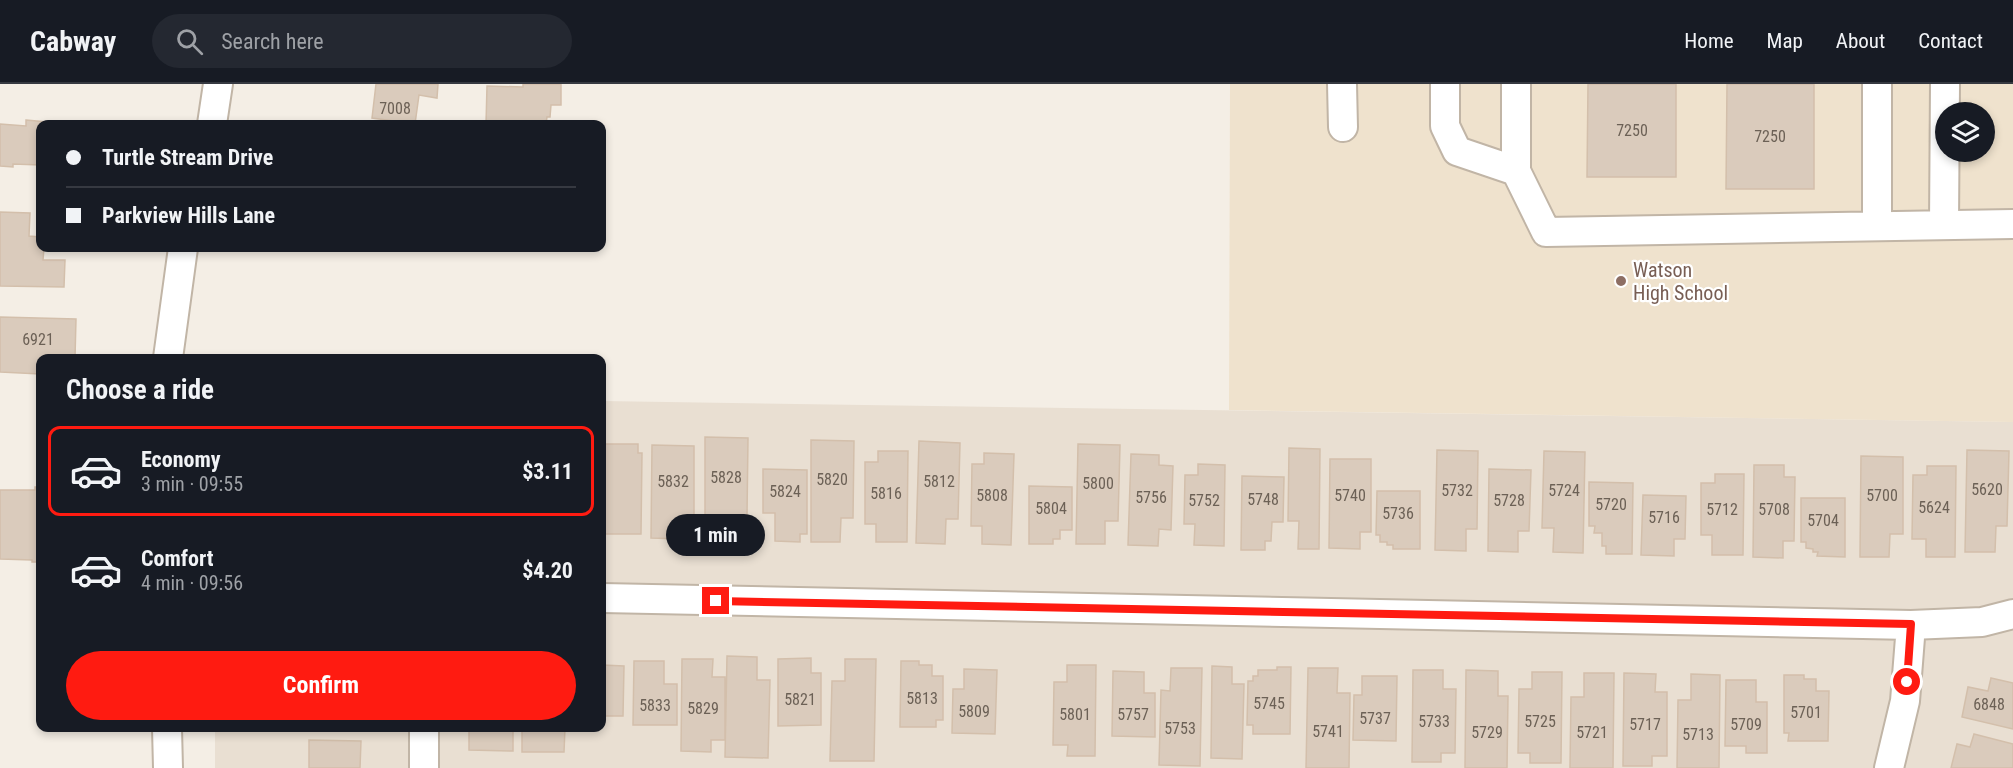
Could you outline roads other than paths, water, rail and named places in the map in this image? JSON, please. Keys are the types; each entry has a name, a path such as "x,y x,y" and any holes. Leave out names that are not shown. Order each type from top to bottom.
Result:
{"street":[{"path":"213,120 218,84"},
{"path":"1342,84 1342,127"},
{"path":"1445,84 1445,126 1458,151 1516,171"},
{"path":"1516,84 1516,171 1546,232 2013,224"},
{"path":"1877,84 1877,225"},
{"path":"1944,225 1945,84"},
{"path":"169,354 182,252"},
{"path":"606,598 1911,624 1982,622 2013,614"},
{"path":"1889,768 1905,700 1911,624"},
{"path":"167,732 168,768"},
{"path":"424,732 424,768"}],"place":[{"name":"Watson High School","path":"1621,281"}]}
